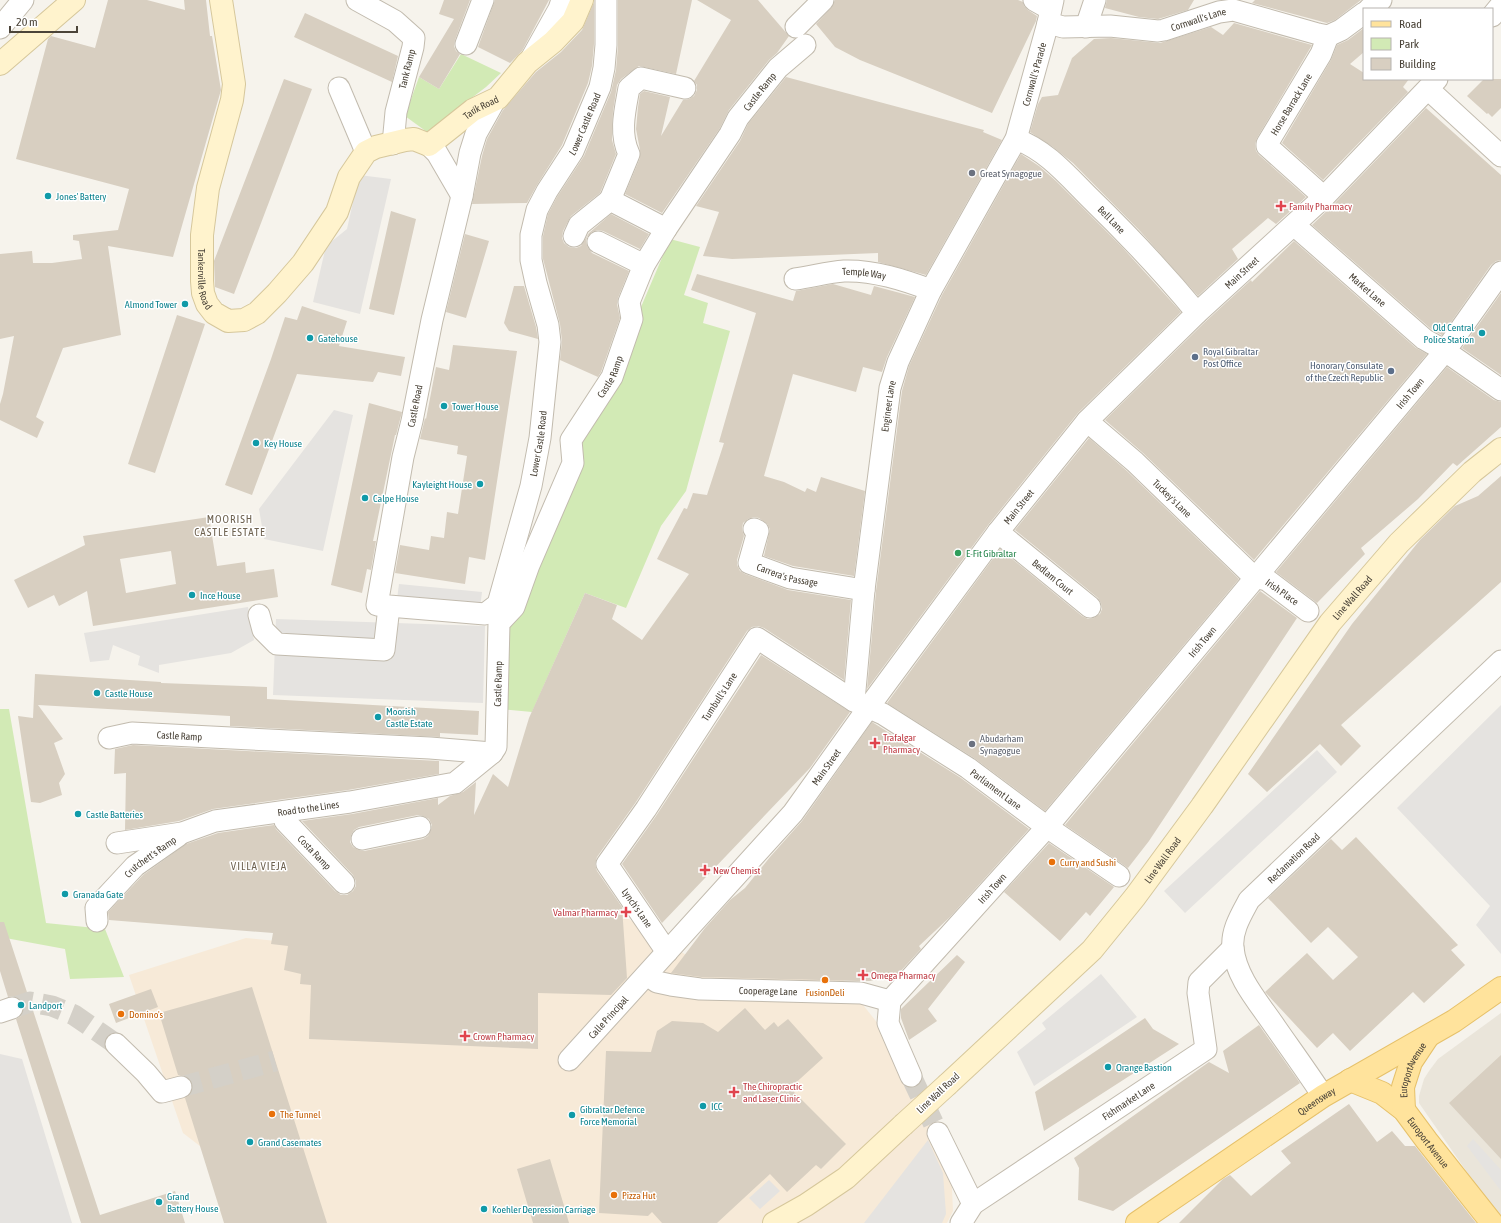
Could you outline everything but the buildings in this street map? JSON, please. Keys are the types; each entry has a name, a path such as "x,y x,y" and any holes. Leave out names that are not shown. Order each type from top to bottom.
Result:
{"main road":[{"name":"Queensway","path":"1137,1223 1323,1096 1430,1033 1454,1021 1501,988"},
{"name":"EuroportAvenue","path":"1404,1110 1403,1087 1411,1062 1430,1033"},
{"name":"Europort Avenue","path":"1350,1080 1382,1093 1404,1110 1426,1141 1492,1223"}],"street":[{"path":"0,28 23,0"},
{"path":"0,64 74,0"},
{"name":"Tankerville Road","path":"221,0 234,84 232,100 208,188 202,235 203,293 207,304 214,313 228,321 244,320 257,313 277,293 303,263 337,212 349,177 366,152"},
{"name":"Tank Ramp","path":"357,0 395,21 414,38 396,112 393,144"},
{"path":"466,44 483,0"},
{"path":"529,61 559,9 562,0"},
{"name":"Tarik Road","path":"429,145 473,110 496,100 529,61 553,42 573,20 582,0"},
{"name":"Lower Castle Road","path":"389,607 484,614 498,604 531,486 540,438 550,342 548,325 531,260 531,235 537,210 547,191 574,151 600,87 604,68 606,45 606,0"},
{"name":"Castle Ramp","path":"109,738 132,732 430,748 492,753 496,747 499,623 514,607 573,463 571,440 612,377 632,319 629,302 644,265 666,229 723,145 738,118 778,68 824,0"},
{"path":"1086,27 1096,0"},
{"path":"1188,23 1204,0"},
{"path":"1370,8 1381,0"},
{"path":"1493,15 1501,5"},
{"name":"Cornwall's Lane","path":"1046,8 1063,27 1110,26 1158,31 1188,23 1219,12 1233,10 1328,36"},
{"name":"Cornwall's Parade","path":"1016,139 1046,8"},
{"path":"1328,36 1341,30 1363,14"},
{"name":"Horse Barrack Lane","path":"1324,197 1267,146 1267,144 1321,54 1328,36"},
{"path":"574,236 579,225 610,200 629,154 625,145 623,126 629,88 641,78 685,88"},
{"path":"1433,84 1501,156"},
{"name":"Main Street","path":"647,976 793,813 861,704 1087,421 1197,313 1324,197 1433,84"},
{"path":"339,88 366,152 376,147 414,140 429,145 437,153 462,196"},
{"name":"Castle Road","path":"389,607 377,605 402,465 432,320 462,196 470,153 476,134 496,100"},
{"name":"Engineer Lane","path":"861,704 864,590 892,381 898,362 931,290 1016,139"},
{"name":"Bell Lane","path":"1016,139 1029,144 1053,162 1127,234 1164,273 1197,313"},
{"path":"610,200 666,229"},
{"name":"Market Lane","path":"1294,225 1424,339 1489,380 1501,390"},
{"path":"598,242 644,265"},
{"name":"Temple Way","path":"795,279 844,272 868,273 904,280 931,290"},
{"name":"Irish Town","path":"890,1001 1047,827 1254,577 1445,351 1501,272"},
{"name":"Tuckey's Lane","path":"1087,421 1135,462 1254,577"},
{"name":"Line Wall Road","path":"774,1223 806,1205 846,1178 1092,950 1135,897 1197,812 1330,623 1399,543 1472,472 1501,448"},
{"name":"Carrera's Passage","path":"754,529 758,531 749,563 790,578 864,590"},
{"name":"Bedlam Court","path":"998,532 1090,607"},
{"name":"Irish Place","path":"1254,577 1267,580 1308,611"},
{"path":"259,615 263,630 277,644 384,650 389,607"},
{"name":"Tumbull's Lane","path":"607,864 646,809 757,638 861,704"},
{"name":"Reclamation Road","path":"1323,1096 1248,987 1237,968 1233,948 1234,932 1240,917 1250,900 1501,661"},
{"name":"Parliament Lane","path":"861,704 883,714 968,768 1047,827 1119,876"},
{"name":"Road to the Lines","path":"117,843 182,833 215,821 350,802 455,783 492,753"},
{"name":"Costa Ramp","path":"285,821 344,883"},
{"path":"362,839 420,827"},
{"name":"Crutchett's Ramp","path":"97,921 96,908 135,866 182,833"},
{"name":"Lynch's Lane","path":"607,864 667,952"},
{"name":"Fishmarket Lane","path":"961,1223 973,1204 1206,1049 1198,993 1199,982 1233,948"},
{"name":"Cooperage Lane","path":"647,976 657,982 700,989 861,993 890,1001"},
{"name":"Calle Principal","path":"569,1060 647,976"},
{"path":"890,1001 888,1023 911,1076"},
{"path":"116,1044 146,1072 162,1092 181,1087"},
{"path":"938,1133 973,1204"}],"shaded area":[{"path":"359,175 391,179 360,314 313,302 326,246 347,229"},
{"path":"334,410 353,415 323,551 264,539 259,509"},
{"path":"399,584 482,592 480,608 397,599"},
{"path":"248,607 254,640 231,653 159,665 159,673 138,665 140,656 113,645 109,660 90,662 84,633"},
{"path":"276,619 485,626 483,703 273,695"},
{"path":"1501,705 1501,954 1476,925 1490,906 1397,808"},
{"path":"1317,750 1337,772 1185,913 1164,891"},
{"path":"619,913 707,968 837,972 879,1025 951,1167 953,1211 947,1223 300,1223 183,1133 129,975 246,938 409,954"},
{"path":"1101,974 1137,1017 1034,1086 1017,1052 1046,1029 1042,1023"},
{"path":"1501,1013 1501,1221 1419,1103 1419,1096 1424,1079 1438,1059"},
{"path":"0,1054 22,1059 72,1223 0,1223"},
{"path":"1473,1139 1501,1170 1501,1191 1467,1146"},
{"path":"928,1140 943,1173 946,1214 942,1223 864,1223"},
{"path":"769,1180 780,1191 760,1209 749,1198"}],"green space":[{"path":"461,54 501,73 486,87 427,132 405,116 419,77 439,89"},
{"path":"670,239 700,247 684,295 708,303 703,323 730,331 686,491 661,526 626,608 585,593 532,712 500,709 502,639 580,440 625,363 641,307"},
{"path":"0,709 9,709 46,923 105,929 124,977 70,979 65,949 0,937"}],"tunnel":[{"path":"12,1008 30,1002 52,1006 74,1015 116,1044"},
{"path":"181,1087 275,1061"},
{"path":"911,1076 938,1133"}],"place":[{"name":"Great Synagogue","path":"972,173"},
{"name":"Jones' Battery","path":"48,196"},
{"name":"Family Pharmacy","path":"1281,206"},
{"name":"Almond Tower","path":"185,304"},
{"name":"Old Central Police Station","path":"1482,333"},
{"name":"Gatehouse","path":"310,338"},
{"name":"Royal Gibraltar Post Office","path":"1195,357"},
{"name":"Honorary Consulate of the Czech Republic","path":"1391,371"},
{"name":"Tower House","path":"444,406"},
{"name":"Key House","path":"256,443"},
{"name":"Kayleight House","path":"480,484"},
{"name":"Calpe House","path":"365,498"},
{"name":"E-Fit Gibraltar","path":"958,553"},
{"name":"Ince House","path":"192,595"},
{"name":"Castle House","path":"97,693"},
{"name":"Moorish Castle Estate","path":"378,717"},
{"name":"Trafalgar Pharmacy","path":"875,743"},
{"name":"Abudarham Synagogue","path":"972,744"},
{"name":"Castle Batteries","path":"78,814"},
{"name":"Curry and Sushi","path":"1052,862"},
{"name":"New Chemist","path":"705,870"},
{"name":"Granada Gate","path":"65,894"},
{"name":"Valmar Pharmacy","path":"626,912"},
{"name":"Omega Pharmacy","path":"863,975"},
{"name":"FusionDeli","path":"825,980"},
{"name":"Landport","path":"21,1005"},
{"name":"Domino's","path":"121,1014"},
{"name":"Crown Pharmacy","path":"465,1036"},
{"name":"Orange Bastion","path":"1108,1067"},
{"name":"The Chiropractic and Laser Clinic","path":"734,1092"},
{"name":"ICC","path":"703,1106"},
{"name":"The Tunnel","path":"272,1114"},
{"name":"Gibraltar Defence Force Memorial","path":"572,1115"},
{"name":"Grand Casemates","path":"250,1142"},
{"name":"Pizza Hut","path":"614,1195"},
{"name":"Grand Battery House","path":"159,1202"},
{"name":"Koehler Depression Carriage","path":"484,1209"}],"district":[{"name":"MOORISH CASTLE ESTATE","path":"230,525"},
{"name":"VILLA VIEJA","path":"259,866"}]}
